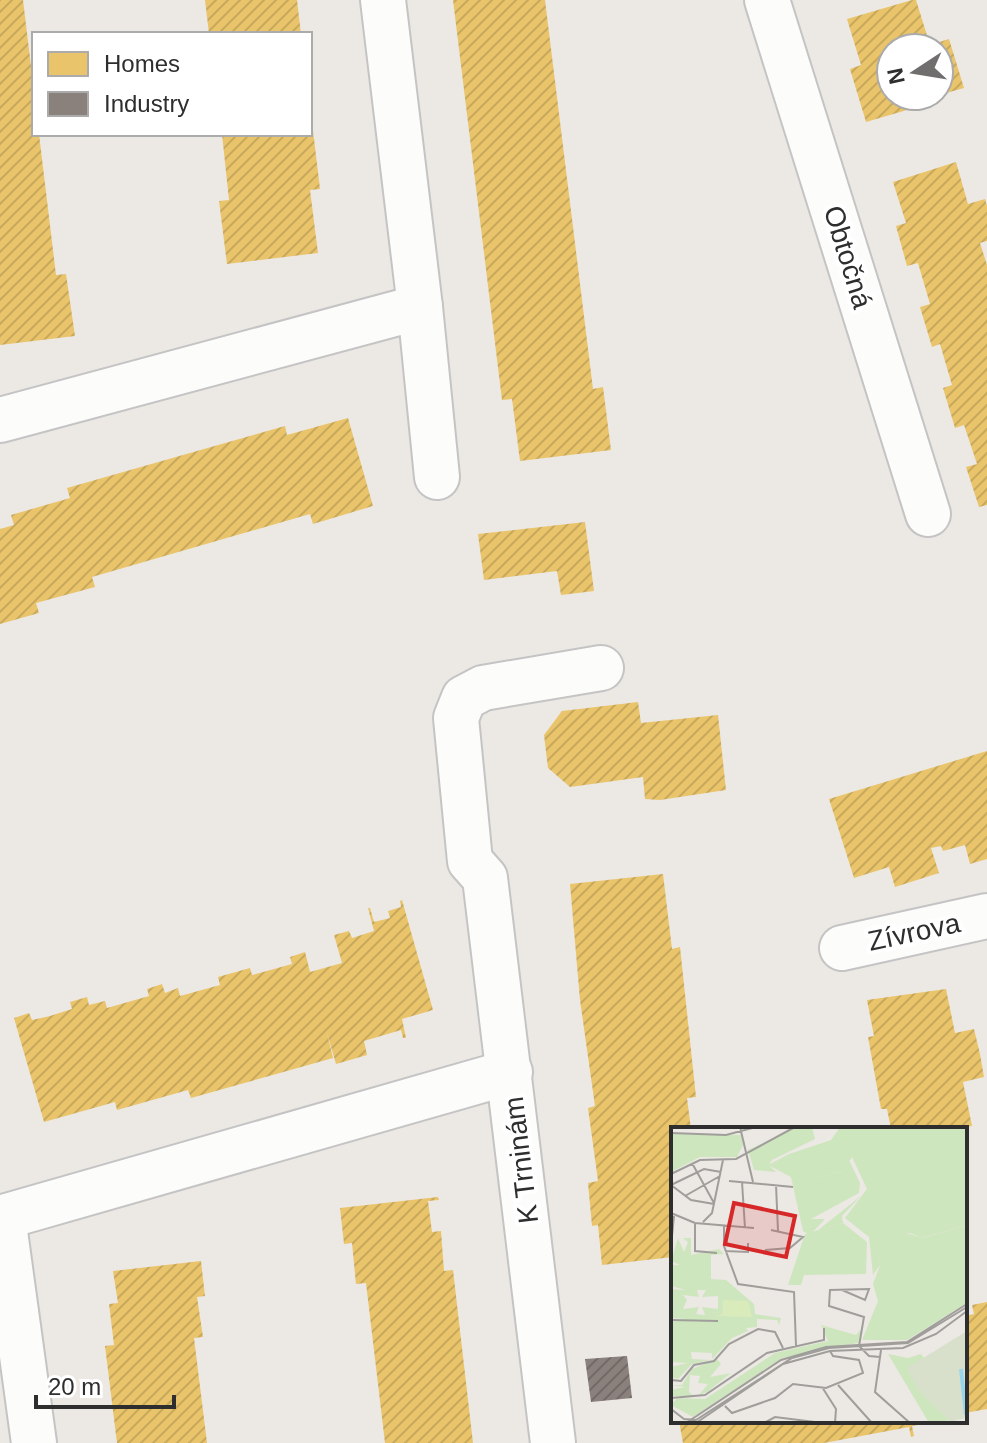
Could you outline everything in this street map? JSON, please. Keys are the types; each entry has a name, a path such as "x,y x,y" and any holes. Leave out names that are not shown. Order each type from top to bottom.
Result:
{"street":[{"path":"383,0 437,477"},
{"name":"Obtočná","path":"767,0 928,514"},
{"path":"0,420 420,307"},
{"name":"K Trninám","path":"553,1443 485,878 470,861 456,718 464,698 483,688 601,668"},
{"name":"Zívrova","path":"842,948 987,916"},
{"path":"34,1443 2,1217 510,1072"}],"building: Homes":[{"path":"0,0 23,0 32,74 32,136 39,136 56,275 66,274 75,336 0,345"},
{"path":"205,0 297,0 301,32 209,32"},
{"path":"453,0 545,0 593,389 603,387 611,450 520,461 512,399 502,400"},
{"path":"916,0 926,32 875,32 875,112 900,112 866,122 850,69 861,65 847,19"},
{"path":"955,59 964,88 955,91"},
{"path":"312,122 320,189 310,190 318,253 227,264 219,201 229,200 222,136 312,136"},
{"path":"956,162 968,204 985,199 987,206 987,241 980,243 987,265 987,505 979,507 966,467 977,464 964,425 955,428 943,388 952,385 940,344 932,347 920,307 930,304 918,263 907,266 896,226 906,223 893,182"},
{"path":"348,418 373,506 313,524 310,514 92,577 95,587 36,603 39,613 0,624 0,529 14,525 11,515 70,498 67,488 285,426 287,435"},
{"path":"585,522 594,591 561,595 557,571 484,580 478,534"},
{"path":"638,702 641,723 718,715 726,790 660,800 645,799 643,777 570,787 548,768 544,735 562,711"},
{"path":"987,751 987,859 970,864 965,845 943,851 941,846 931,848 939,873 895,887 889,867 854,878 829,799"},
{"path":"663,874 672,949 680,947 696,1097 687,1098 691,1127 671,1127 671,1257 602,1265 598,1225 592,1226 588,1183 598,1181 588,1108 595,1106 580,1000 570,884"},
{"path":"402,900 433,1010 402,1019 406,1038 403,1038 401,1030 364,1041 367,1055 336,1064 327,1033 333,1058 191,1098 188,1090 117,1110 115,1102 44,1122 14,1018 29,1013 32,1020 50,1016 72,1009 70,1002 87,997 89,1005 105,1001 107,1008 149,996 147,989 162,984 165,993 178,988 180,996 220,985 218,977 250,968 252,975 292,964 290,957 305,952 310,972 342,963 334,935 349,931 352,938 374,931 368,908 374,922 390,918 388,911 401,907"},
{"path":"946,989 955,1033 974,1029 980,1054 984,1077 963,1082 972,1126 891,1127 887,1109 881,1109 868,1037 874,1036 867,1000"},
{"path":"438,1197 439,1200 428,1201 432,1232 441,1231 444,1271 453,1270 473,1443 385,1443 366,1283 356,1284 352,1243 344,1244 340,1208"},
{"path":"201,1261 205,1296 197,1297 203,1337 194,1338 207,1443 117,1443 105,1346 114,1345 109,1304 118,1303 113,1271"},
{"path":"987,1302 987,1409 967,1413 967,1316 974,1314 972,1305"},
{"path":"679,1423 930,1423 912,1426 914,1436 911,1437 909,1427 824,1443 683,1443"}],"building: Industry":[{"path":"627,1356 632,1398 591,1402 585,1359"}]}
